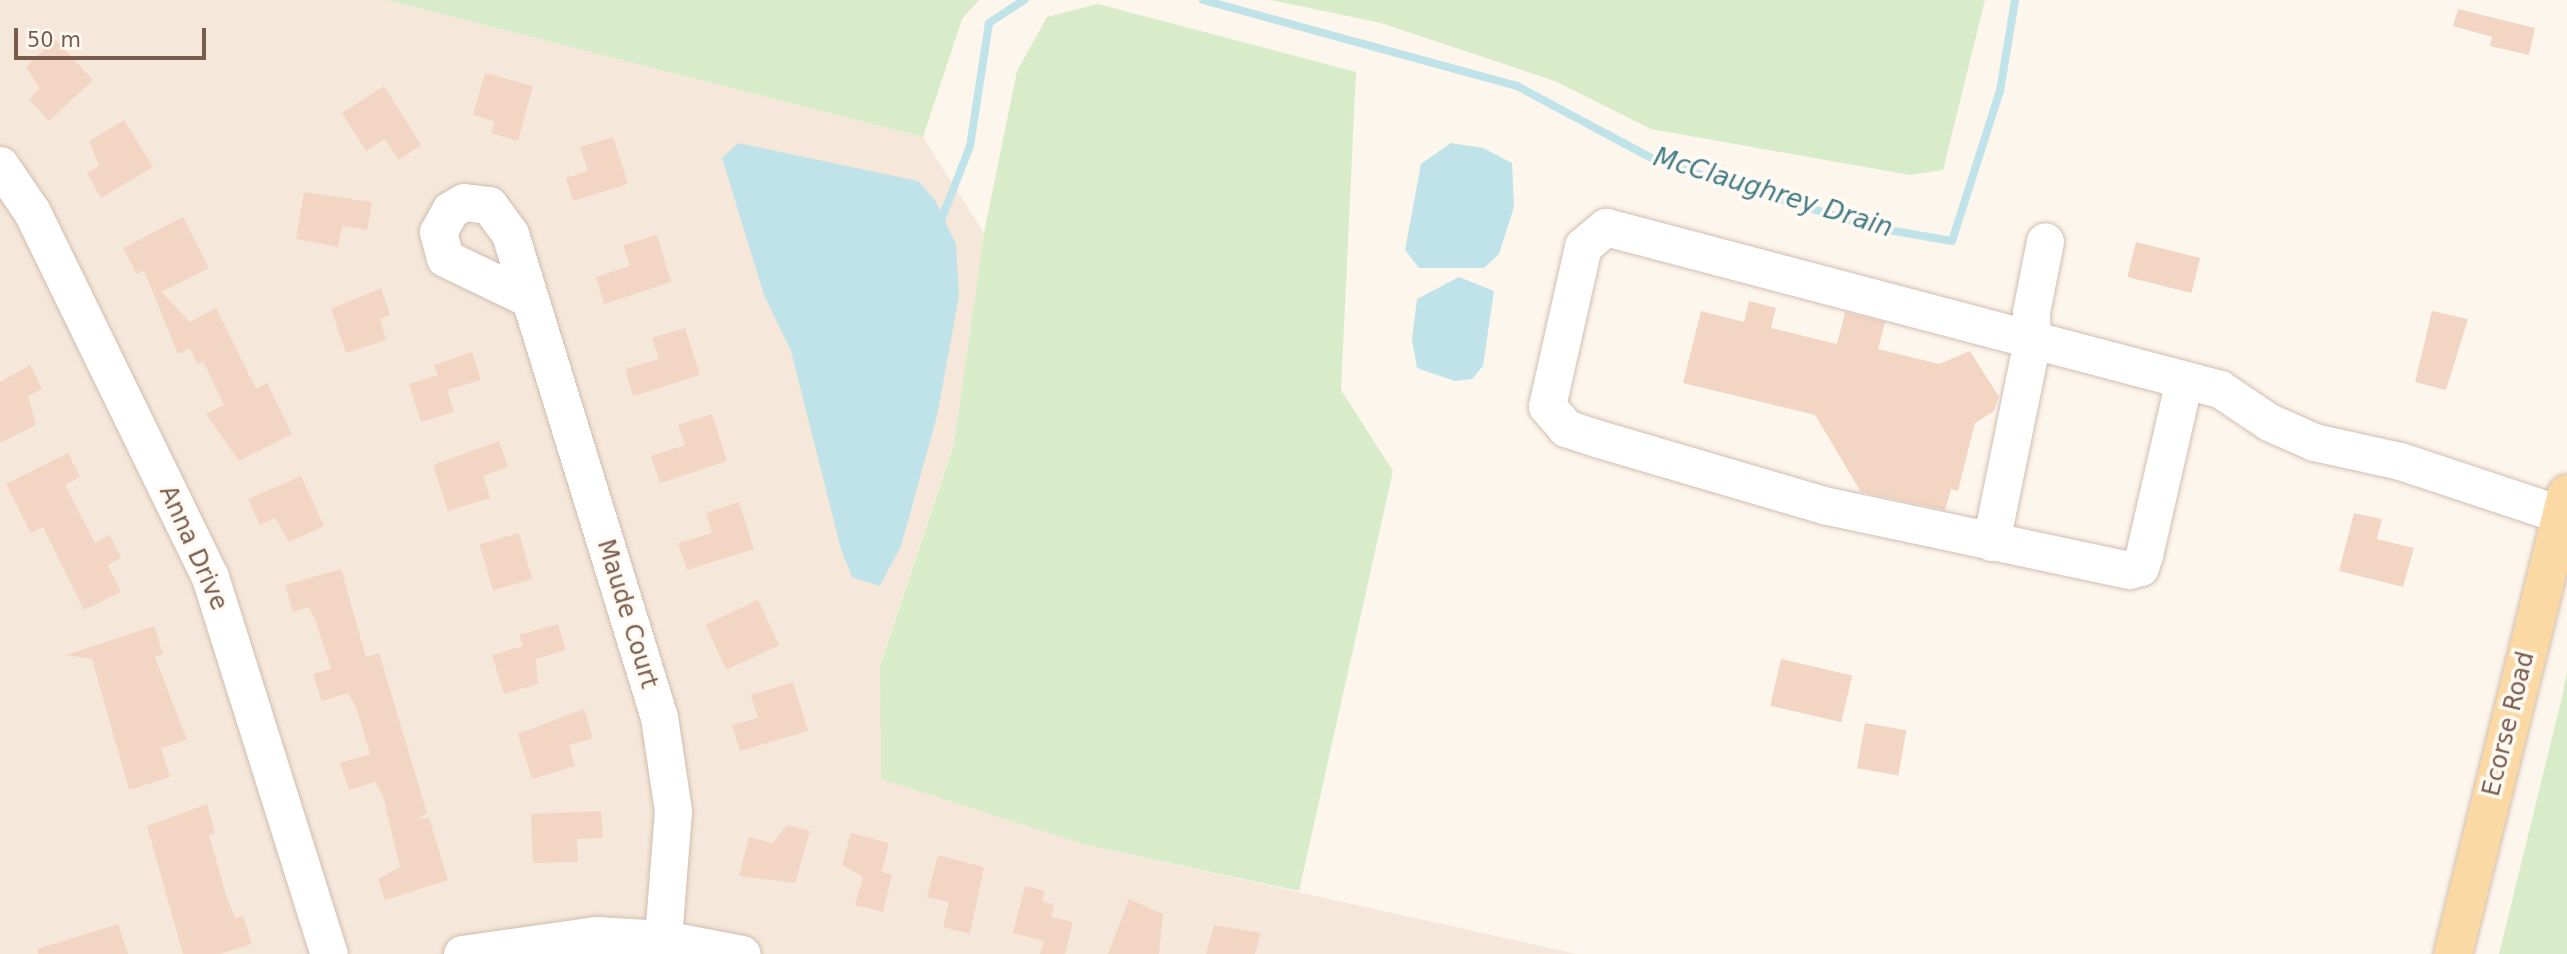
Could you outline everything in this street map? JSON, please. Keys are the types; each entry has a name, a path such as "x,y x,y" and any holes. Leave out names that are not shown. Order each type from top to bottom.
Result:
{"main road":[{"name":"Ecorse Road","path":"2453,954 2564,504"}],"street":[{"name":"Anna Drive","path":"0,165 32,212 210,577 328,954"},
{"path":"2183,380 2140,567 1991,542 1827,506 1566,428 1547,406 1583,246 1606,227 2220,389 2269,422 2314,442 2400,461 2564,504"},
{"path":"1991,542 2032,341 2031,312 2045,241"},
{"name":"Maude Court","path":"528,298 666,747 673,811 663,939"},
{"path":"462,954 559,937 663,939 742,954"}],"shaded area":[{"path":"0,0 387,0 923,137 984,233 954,444 880,666 1087,845 1577,954 0,954"}],"green space":[{"path":"387,0 979,0 962,19 923,137"},
{"path":"1271,0 1985,0 1943,170 1910,175 1651,129 1555,81 1381,23"},
{"path":"1098,4 1356,72 1341,390 1393,471 1299,891 1087,845 881,779 880,666 954,444 984,233 1017,71 1047,17"},
{"path":"2567,671 2567,954 2499,954 2562,697"}],"water":[{"path":"738,143 918,181 935,200 956,244 959,296 937,416 901,546 880,586 852,577 841,549 791,351 764,295 722,158"},
{"path":"1451,143 1483,148 1512,163 1514,207 1499,254 1484,268 1419,268 1405,250 1421,164"},
{"path":"1459,277 1494,291 1483,366 1472,379 1455,381 1417,368 1412,339 1417,299"}],"building":[{"path":"2458,9 2535,28 2529,55 2490,46 2492,37 2453,26"},
{"path":"55,39 93,80 49,121 29,99 40,89 26,67"},
{"path":"485,73 533,86 518,141 491,133 495,121 473,115"},
{"path":"384,86 421,145 399,160 385,139 366,151 342,113"},
{"path":"124,120 153,167 101,198 87,173 99,166 89,141"},
{"path":"613,137 628,184 573,201 566,178 588,171 580,147"},
{"path":"304,192 372,202 367,230 342,226 338,247 296,239"},
{"path":"183,217 209,268 161,292 190,322 216,308 256,389 267,383 292,434 239,461 206,414 224,405 203,361 198,364 190,348 178,354 144,271 137,274 123,248"},
{"path":"657,235 671,282 604,304 596,277 630,266 623,245"},
{"path":"2136,242 2200,258 2191,293 2127,277"},
{"path":"381,288 390,315 380,319 386,340 346,353 331,309"},
{"path":"1749,301 1776,308 1771,328 1837,344 1845,312 1885,322 1878,349 1939,364 1970,351 1999,397 1993,412 1975,423 1958,491 1951,489 1945,510 1861,492 1815,415 1683,383 1701,311 1744,322"},
{"path":"2432,311 2468,319 2446,390 2415,382"},
{"path":"685,328 700,375 633,396 625,369 659,359 652,338"},
{"path":"472,352 481,380 447,390 454,412 421,422 409,384 438,375 434,365"},
{"path":"30,365 42,389 28,396 36,425 0,443 0,382"},
{"path":"712,414 727,461 660,483 651,456 685,445 678,425"},
{"path":"499,441 508,467 483,476 490,498 448,511 433,465"},
{"path":"68,453 80,477 65,485 95,543 110,535 121,558 108,565 121,592 84,610 43,527 31,533 6,484"},
{"path":"301,476 324,526 289,542 275,518 260,525 248,499"},
{"path":"739,502 754,549 687,570 678,543 712,533 706,513"},
{"path":"2354,513 2382,519 2377,539 2414,548 2403,587 2339,571"},
{"path":"519,533 532,579 493,590 480,544"},
{"path":"341,569 366,657 379,653 427,813 418,819 429,818 448,880 385,900 378,879 400,867 383,796 375,782 349,790 340,763 370,754 356,707 348,693 322,701 313,674 331,669 309,607 293,612 285,585"},
{"path":"758,600 779,645 727,670 705,625"},
{"path":"558,624 566,650 536,659 538,684 504,694 492,655 523,646 519,635"},
{"path":"154,626 163,654 155,657 187,740 161,748 170,777 129,790 92,659 66,655"},
{"path":"1781,659 1852,675 1841,722 1770,706"},
{"path":"793,682 808,731 740,751 732,725 758,718 751,695"},
{"path":"584,709 593,738 569,745 575,766 532,779 518,734"},
{"path":"1865,723 1906,730 1898,776 1857,768"},
{"path":"207,804 215,833 209,835 226,895 235,918 243,916 252,944 220,954 183,954 147,826"},
{"path":"601,811 603,838 577,839 578,862 533,863 531,814"},
{"path":"787,825 810,831 795,883 739,876 749,837 773,843"},
{"path":"851,833 889,843 882,872 892,875 883,912 855,905 863,877 842,865"},
{"path":"938,855 984,867 970,934 943,927 949,902 927,897"},
{"path":"1025,886 1045,891 1042,901 1054,905 1051,917 1073,922 1065,954 1040,954 1044,941 1013,933"},
{"path":"1129,899 1163,914 1159,954 1108,954"},
{"path":"118,924 128,954 38,954 37,949"},
{"path":"1214,925 1261,933 1255,954 1206,954"}],"waterway":[{"name":"McClaughrey Drain","path":"942,218 970,146 989,23 1024,0"},
{"name":"McClaughrey Drain","path":"1203,0 1517,86 1657,161 1871,227 1952,241 2000,91 2015,0"}]}
